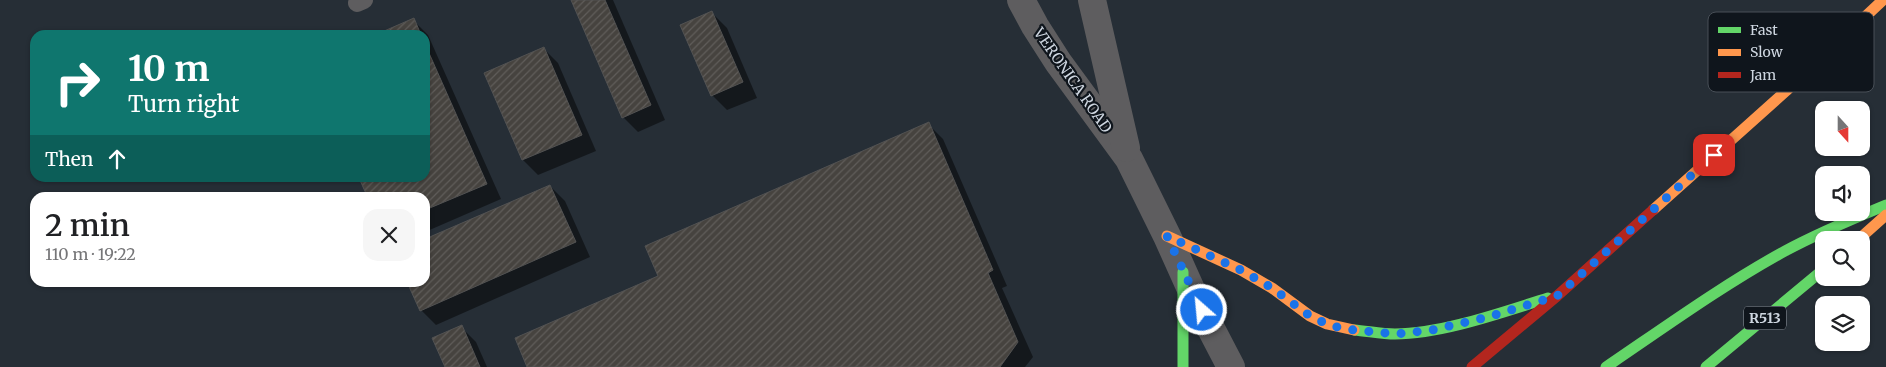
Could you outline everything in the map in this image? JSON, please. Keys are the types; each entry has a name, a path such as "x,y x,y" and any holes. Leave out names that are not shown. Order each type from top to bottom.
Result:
{"main road":[{"path":"1870,12 1883,0"},
{"path":"1472,367 1557,296 1785,92"},
{"path":"1606,367 1732,282 1772,258 1831,228 1886,205"},
{"path":"1868,231 1886,215"},
{"path":"1167,236 1241,270 1272,288 1310,316 1344,329 1396,334 1432,330 1488,317 1557,296"},
{"path":"1183,272 1183,367"},
{"name":"R513","path":"1706,367 1815,276"}],"street":[{"name":"VERONICA ROAD","path":"1021,0 1058,62 1129,159 1231,367"},
{"name":"VERONICA ROAD","path":"1092,0 1129,159"}],"building":[{"path":"571,0 605,0 651,105 622,118"},
{"path":"712,11 743,82 711,96 680,25"},
{"path":"414,18 419,30 386,30"},
{"path":"544,47 582,135 522,160 484,73"},
{"path":"430,55 487,184 430,208 430,192 365,192 361,182 430,182"},
{"path":"929,122 993,270 988,273 1018,342 1000,367 527,367 515,338 658,276 645,246"},
{"path":"550,185 576,242 420,311 409,287 430,287 430,237"},
{"path":"462,325 480,367 445,367 432,338"}],"traffic: fast":[{"path":"1606,367 1694,307 1762,264 1810,238 1886,205"},
{"path":"1183,272 1183,367"},
{"path":"1706,367 1815,276"},
{"path":"1354,330 1385,334 1432,330 1492,316 1548,298"}],"traffic: slow":[{"path":"1870,12 1883,0"},
{"path":"1653,210 1785,92"},
{"path":"1868,231 1886,215"},
{"path":"1167,236 1241,270 1272,288 1310,316 1327,324 1354,330"}],"traffic: jam":[{"path":"1472,367 1557,296 1653,210"}],"route":[{"path":"1202,310 1167,236 1241,270 1272,288 1310,316 1344,329 1361,332 1414,333 1451,327 1488,317 1557,296 1714,155"}]}
